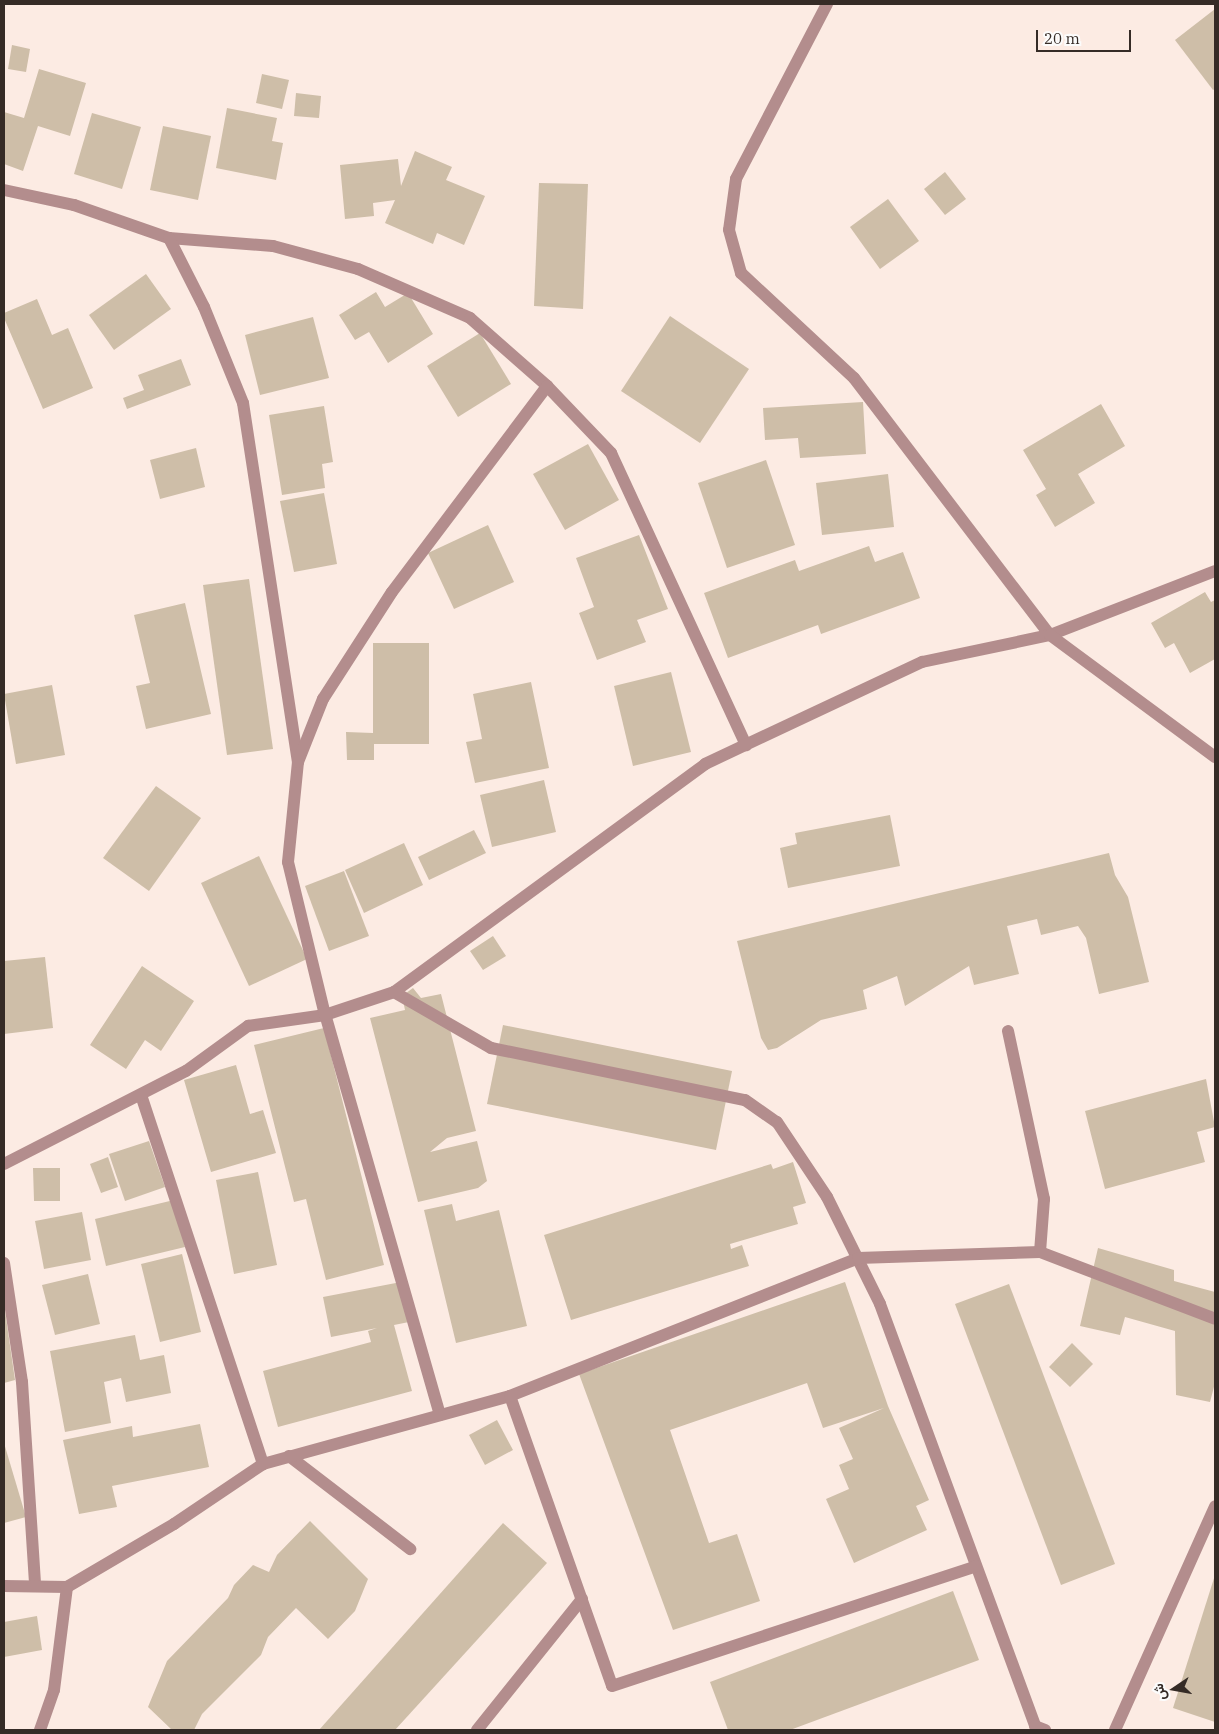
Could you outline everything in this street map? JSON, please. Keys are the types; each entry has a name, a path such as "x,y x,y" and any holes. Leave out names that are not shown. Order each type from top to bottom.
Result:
{"street":[{"path":"827,4 736,179 730,230 741,272 854,378 1050,635 1215,757"},
{"path":"4,190 74,205 169,238 273,246 358,269 470,318 547,386 611,453 746,744"},
{"path":"169,238 204,307 243,403 298,762 288,862 325,1015 440,1415"},
{"path":"298,762 323,699 392,592 547,386"},
{"path":"4,1164 186,1071 248,1026 325,1015 394,992 705,764 922,662 1050,635 1215,571"},
{"path":"394,992 491,1048 745,1100 777,1122 827,1196 880,1304 1035,1726 1045,1730"},
{"path":"1008,1031 1044,1199 1040,1252"},
{"path":"141,1095 263,1464"},
{"path":"4,1586 67,1587 174,1524 263,1464 510,1396 858,1258 1040,1252 1215,1319"},
{"path":"4,1263 22,1382 35,1585"},
{"path":"510,1396 612,1686 976,1566"},
{"path":"289,1456 410,1549"},
{"path":"1115,1730 1215,1506"},
{"path":"40,1730 54,1690 67,1587"},
{"path":"477,1730 582,1600"}],"building":[{"path":"1215,9 1215,89 1213,90 1175,40"},
{"path":"12,45 30,49 26,72 8,69"},
{"path":"39,69 86,83 70,136 38,126 23,171 4,164 4,112 24,118"},
{"path":"262,74 289,80 282,109 256,103"},
{"path":"296,93 321,96 319,118 294,116"},
{"path":"227,108 277,118 272,141 283,143 276,180 216,168"},
{"path":"92,113 141,127 122,189 74,174"},
{"path":"163,126 211,136 198,200 150,190"},
{"path":"415,151 452,167 446,180 485,196 464,245 437,233 433,244 385,223 395,200 373,203 374,216 345,219 340,165 398,159 401,186"},
{"path":"945,172 966,199 945,215 924,189"},
{"path":"539,183 588,184 583,309 534,306"},
{"path":"888,199 919,241 880,269 850,227"},
{"path":"146,274 171,309 114,350 89,315"},
{"path":"376,292 385,307 408,293 433,334 388,363 369,332 355,340 339,315"},
{"path":"37,299 52,335 68,328 93,388 43,409 4,318 4,313"},
{"path":"670,316 749,369 700,443 621,391"},
{"path":"313,317 329,378 260,395 245,335"},
{"path":"480,333 511,384 458,417 427,366"},
{"path":"181,359 191,385 127,409 123,398 144,390 138,375"},
{"path":"863,402 866,454 800,458 798,438 765,440 763,408"},
{"path":"1101,404 1125,446 1078,474 1095,503 1055,527 1036,495 1046,489 1023,450"},
{"path":"324,406 333,462 322,464 325,488 282,495 269,415"},
{"path":"588,444 619,500 565,530 533,474"},
{"path":"196,448 205,487 160,499 150,460"},
{"path":"766,460 795,545 727,568 698,483"},
{"path":"888,474 894,527 822,535 816,483"},
{"path":"324,493 337,564 294,572 280,501"},
{"path":"488,525 514,582 454,609 428,553"},
{"path":"639,535 668,609 637,620 646,642 597,660 579,613 594,607 576,558"},
{"path":"869,546 875,562 903,552 920,598 821,634 818,625 728,658 704,593 795,560 799,571"},
{"path":"249,579 273,749 227,755 203,585"},
{"path":"1205,592 1211,602 1215,600 1215,659 1190,673 1174,643 1165,648 1151,623"},
{"path":"185,603 211,714 146,729 136,686 150,683 134,615"},
{"path":"373,643 429,643 429,744 374,744 374,760 347,760 346,732 373,733"},
{"path":"671,672 691,752 633,766 614,686"},
{"path":"531,682 549,768 475,783 466,742 482,739 473,694"},
{"path":"52,685 65,755 16,764 4,694"},
{"path":"544,780 556,832 492,847 480,795"},
{"path":"156,786 201,818 149,891 103,858"},
{"path":"890,815 900,866 788,888 780,848 797,844 795,833"},
{"path":"474,830 486,853 429,880 418,857"},
{"path":"404,843 423,885 364,913 345,870"},
{"path":"1109,853 1115,875 1128,897 1149,982 1099,994 1086,938 1078,926 1041,935 1037,919 1007,926 1019,974 974,985 969,966 905,1006 897,976 863,990 867,1009 821,1020 777,1048 768,1050 761,1038 737,941"},
{"path":"259,856 307,959 249,986 201,883"},
{"path":"344,871 369,936 329,951 305,886"},
{"path":"493,936 506,956 483,970 470,951"},
{"path":"45,957 53,1028 4,1034 4,961"},
{"path":"142,966 194,1001 161,1051 145,1040 126,1069 90,1045"},
{"path":"413,988 421,998 441,994 476,1131 447,1138 430,1152 477,1141 487,1181 478,1188 418,1202 370,1018 405,1010 402,996"},
{"path":"503,1025 732,1071 716,1150 487,1104"},
{"path":"324,1028 384,1265 326,1280 306,1199 294,1202 254,1045"},
{"path":"236,1065 250,1114 263,1110 276,1153 211,1172 184,1080"},
{"path":"1206,1079 1215,1127 1197,1132 1205,1162 1105,1189 1085,1111"},
{"path":"149,1141 165,1187 125,1201 109,1154"},
{"path":"108,1157 118,1187 101,1193 90,1164"},
{"path":"793,1162 806,1203 793,1207 798,1224 730,1244 731,1249 742,1245 749,1266 571,1320 544,1235 771,1164 773,1169"},
{"path":"33,1168 60,1168 60,1201 34,1201"},
{"path":"258,1172 277,1265 234,1274 216,1180"},
{"path":"174,1200 185,1247 106,1266 95,1219"},
{"path":"452,1204 456,1221 499,1210 527,1326 456,1343 424,1210"},
{"path":"82,1212 91,1260 44,1269 35,1221"},
{"path":"1098,1248 1174,1270 1174,1281 1215,1292 1215,1383 1210,1402 1176,1395 1175,1331 1125,1317 1120,1335 1080,1326"},
{"path":"182,1254 201,1332 160,1342 141,1264"},
{"path":"88,1274 100,1324 55,1335 42,1285"},
{"path":"401,1282 409,1322 394,1325 412,1391 278,1427 263,1371 371,1342 368,1331 377,1328 331,1337 323,1297"},
{"path":"845,1282 888,1406 929,1500 916,1506 927,1530 854,1563 826,1499 849,1489 839,1465 853,1459 839,1428 884,1408 823,1428 807,1383 670,1430 709,1543 737,1534 760,1601 673,1630 579,1374"},
{"path":"1009,1284 1115,1564 1061,1585 955,1304"},
{"path":"4,1311 15,1380 4,1383"},
{"path":"135,1335 140,1360 164,1355 171,1393 126,1402 121,1378 104,1382 111,1423 65,1432 50,1351"},
{"path":"1072,1343 1093,1364 1070,1387 1049,1367"},
{"path":"497,1420 513,1450 485,1465 469,1435"},
{"path":"200,1424 209,1467 112,1486 117,1507 79,1514 63,1440 132,1426 133,1437"},
{"path":"4,1443 26,1517 4,1523"},
{"path":"310,1521 368,1579 355,1611 328,1639 296,1608 268,1637 261,1655 202,1714 194,1730 172,1730 148,1707 167,1661 228,1598 234,1585 253,1565 269,1572 277,1555"},
{"path":"503,1523 547,1563 395,1730 319,1730"},
{"path":"1215,1575 1215,1722 1173,1708"},
{"path":"953,1591 979,1660 790,1730 728,1730 710,1682"},
{"path":"37,1616 42,1650 4,1657 4,1622"}]}
